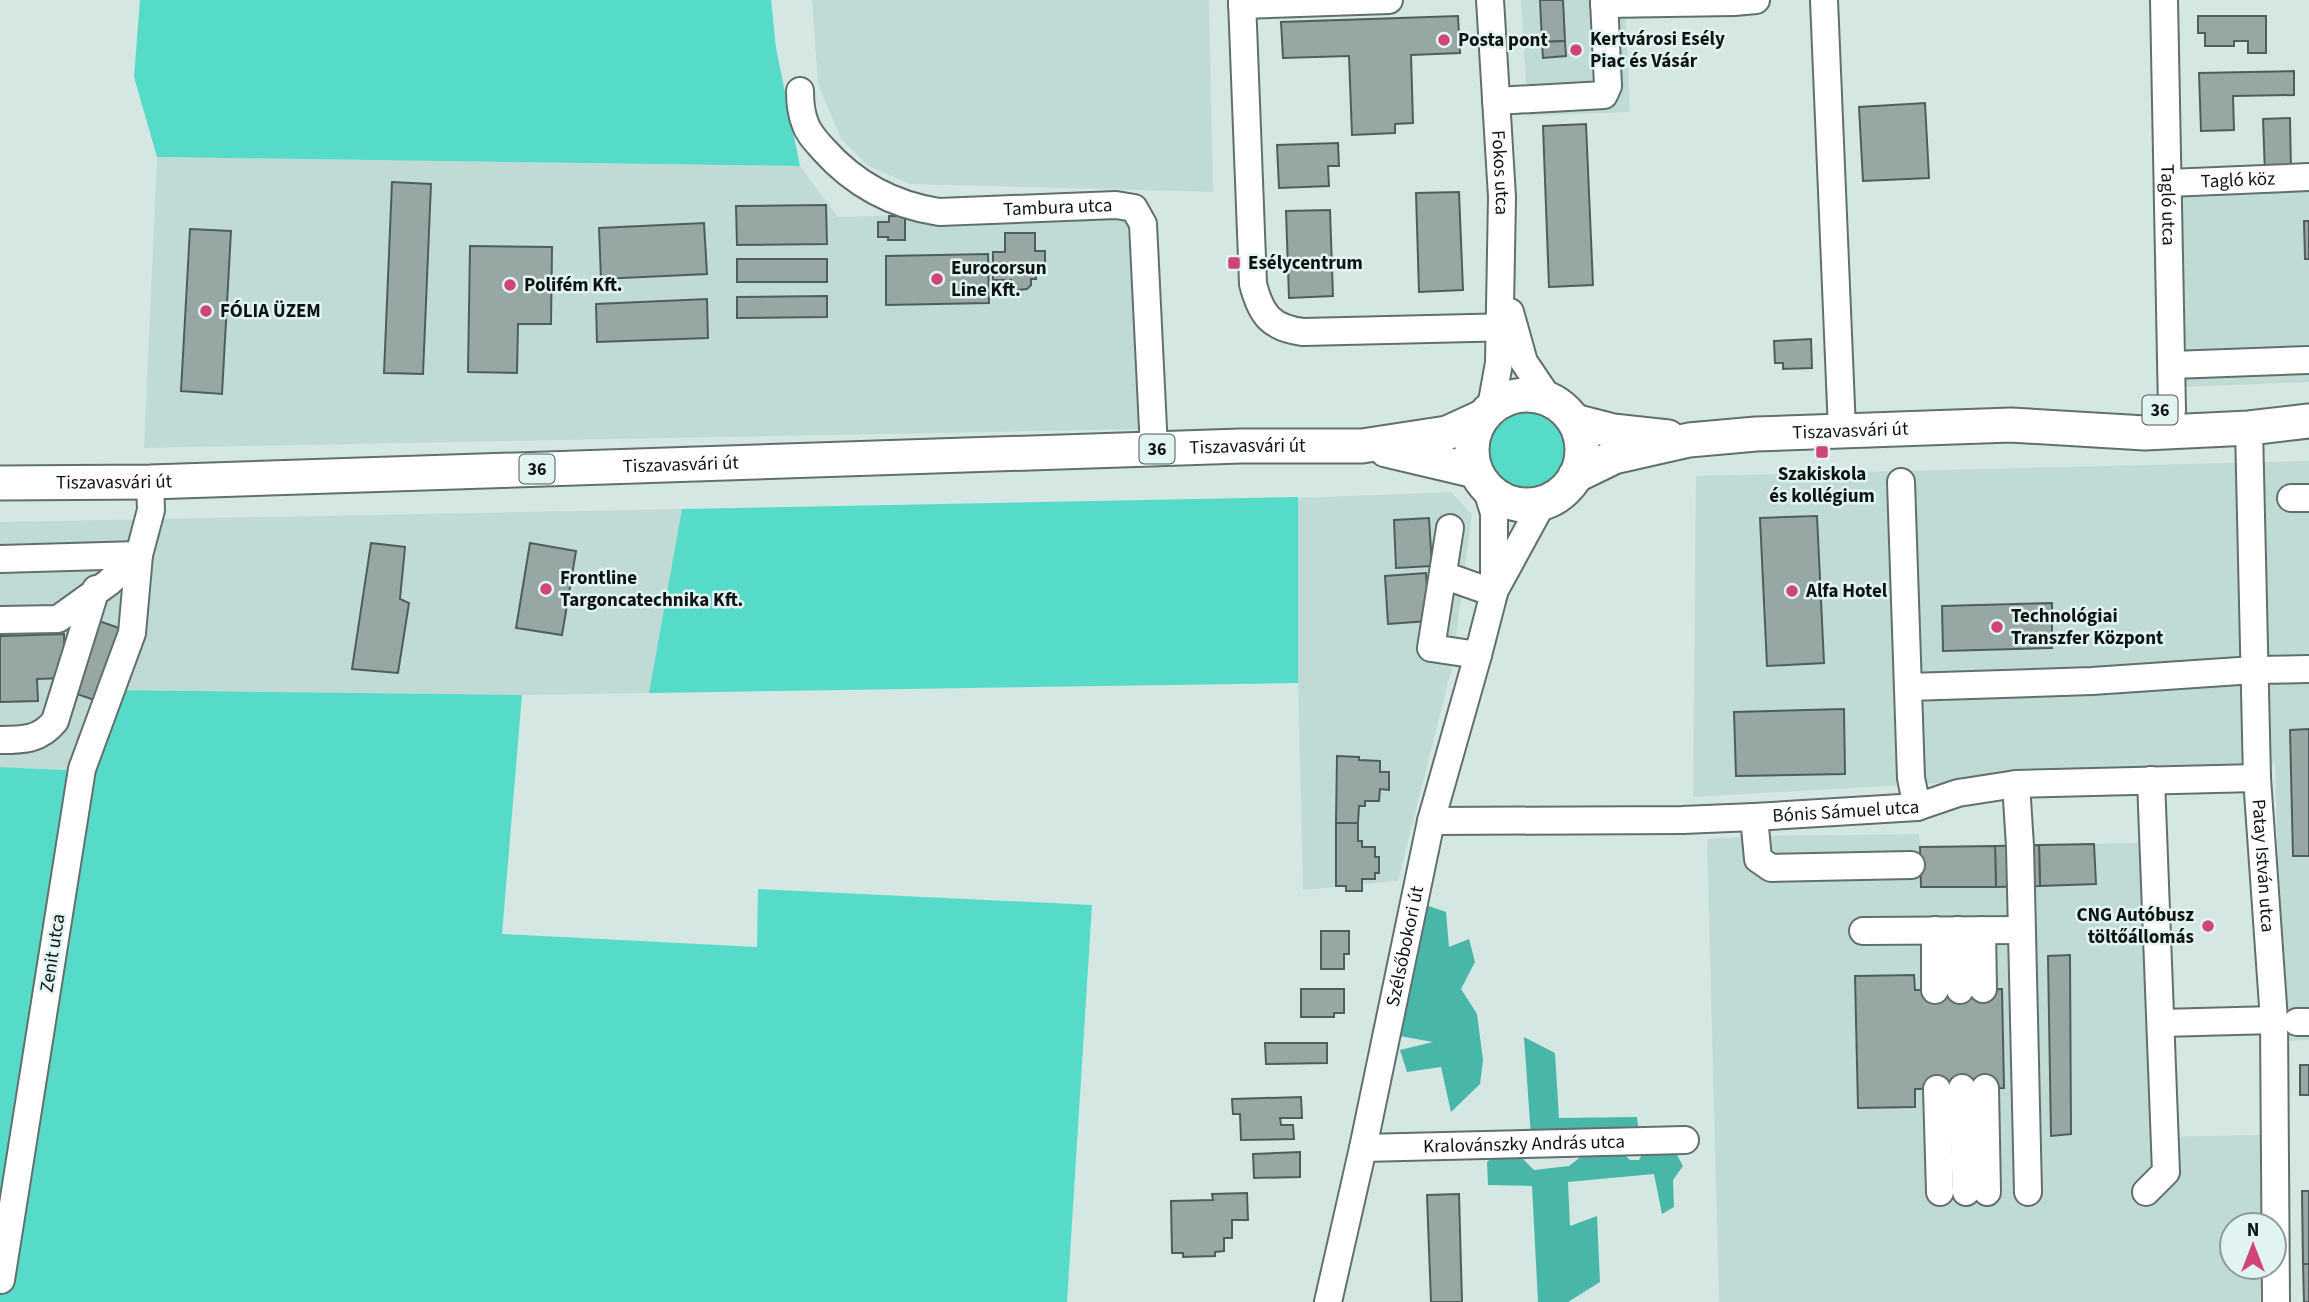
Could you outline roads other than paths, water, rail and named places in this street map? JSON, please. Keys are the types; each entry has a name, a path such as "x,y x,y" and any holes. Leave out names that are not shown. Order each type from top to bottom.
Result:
{"main road":[{"name":"36","path":"1362,446 1447,433 1487,412 1504,399 1519,395 1549,399 1567,412 1574,421 1613,430 1689,440"},
{"name":"Tiszavasvári út","path":"2011,425 2073,417 2172,410 2245,408 2309,411"},
{"path":"1480,479 1471,448 1476,426 1487,412"},
{"path":"1574,421 1579,432 1582,454 1575,476"},
{"name":"Tiszavasvári út","path":"1689,440 1842,430 2011,425 2145,433 2249,428 2309,421"},
{"name":"36","path":"1362,446 1437,460 1480,479 1495,495 1518,504 1543,502 1556,497 1567,488 1575,476 1615,457 1689,440"},
{"name":"Tiszavasvári út","path":"0,483 150,482 1154,449 1362,446"}],"street":[{"path":"1389,0 1242,3 1253,284 1257,302 1267,318 1284,330 1504,334 1549,399"},
{"name":"Fokos utca","path":"1487,412 1496,390 1504,334 1501,281 1503,197 1490,0"},
{"path":"1496,101 1604,95 1608,86 1604,2 1756,0"},
{"path":"1824,0 1842,430"},
{"name":"Tagló utca","path":"2164,0 2172,410"},
{"name":"Tambura utca","path":"800,91 805,124 831,159 853,178 894,201 913,208 939,212 1116,205 1135,208 1143,224 1154,449"},
{"name":"Tagló köz","path":"2168,183 2309,177"},
{"path":"2172,365 2309,360"},
{"name":"Patay István utca","path":"2249,428 2257,778 2293,1021 2276,1302"},
{"path":"1480,479 1495,524 1494,593"},
{"name":"Zenit utca","path":"1,1280 82,769 132,633 139,555 150,510 150,482"},
{"path":"1901,482 1912,778 1917,807"},
{"path":"1494,593 1543,502"},
{"path":"1450,528 1431,648 1478,655"},
{"path":"0,559 139,555"},
{"path":"0,620 58,619 96,589 108,583 139,555"},
{"path":"1443,575 1494,593"},
{"path":"0,740 28,740 46,733 55,721 96,589"},
{"name":"Szélsőbokori út","path":"1328,1302 1431,821 1494,593"},
{"path":"1909,687 2092,681 2309,669"},
{"name":"Bónis Sámuel utca","path":"1431,821 1682,820 1754,817 1917,807 1958,793 2016,784 2257,778"},
{"path":"2146,1192 2166,1172 2151,780"},
{"path":"2016,784 2028,1192"},
{"path":"1754,817 1758,859 1771,868 1911,865"},
{"path":"1958,930 1959,990 1958,930"},
{"path":"1863,931 2021,930"},
{"path":"2161,1023 2293,1021"},
{"path":"1961,1088 1964,1192"},
{"name":"Kralovánszky András utca","path":"1363,1148 1685,1140"}],"place":[{"name":"Posta pont","path":"1444,40"},
{"name":"Kertvárosi Esély Piac és Vásár","path":"1576,50"},
{"name":"Esélycentrum","path":"1234,263"},
{"name":"Eurocorsun Line Kft.","path":"937,279"},
{"name":"Polifém Kft.","path":"510,285"},
{"name":"FÓLIA ÜZEM","path":"206,311"},
{"name":"Szakiskola és kollégium","path":"1822,452"},
{"name":"Frontline Targoncatechnika Kft.","path":"546,589"},
{"name":"Alfa Hotel","path":"1792,591"},
{"name":"Technológiai Transzfer Központ","path":"1997,627"},
{"name":"CNG Autóbusz töltőállomás","path":"2208,926"}]}
